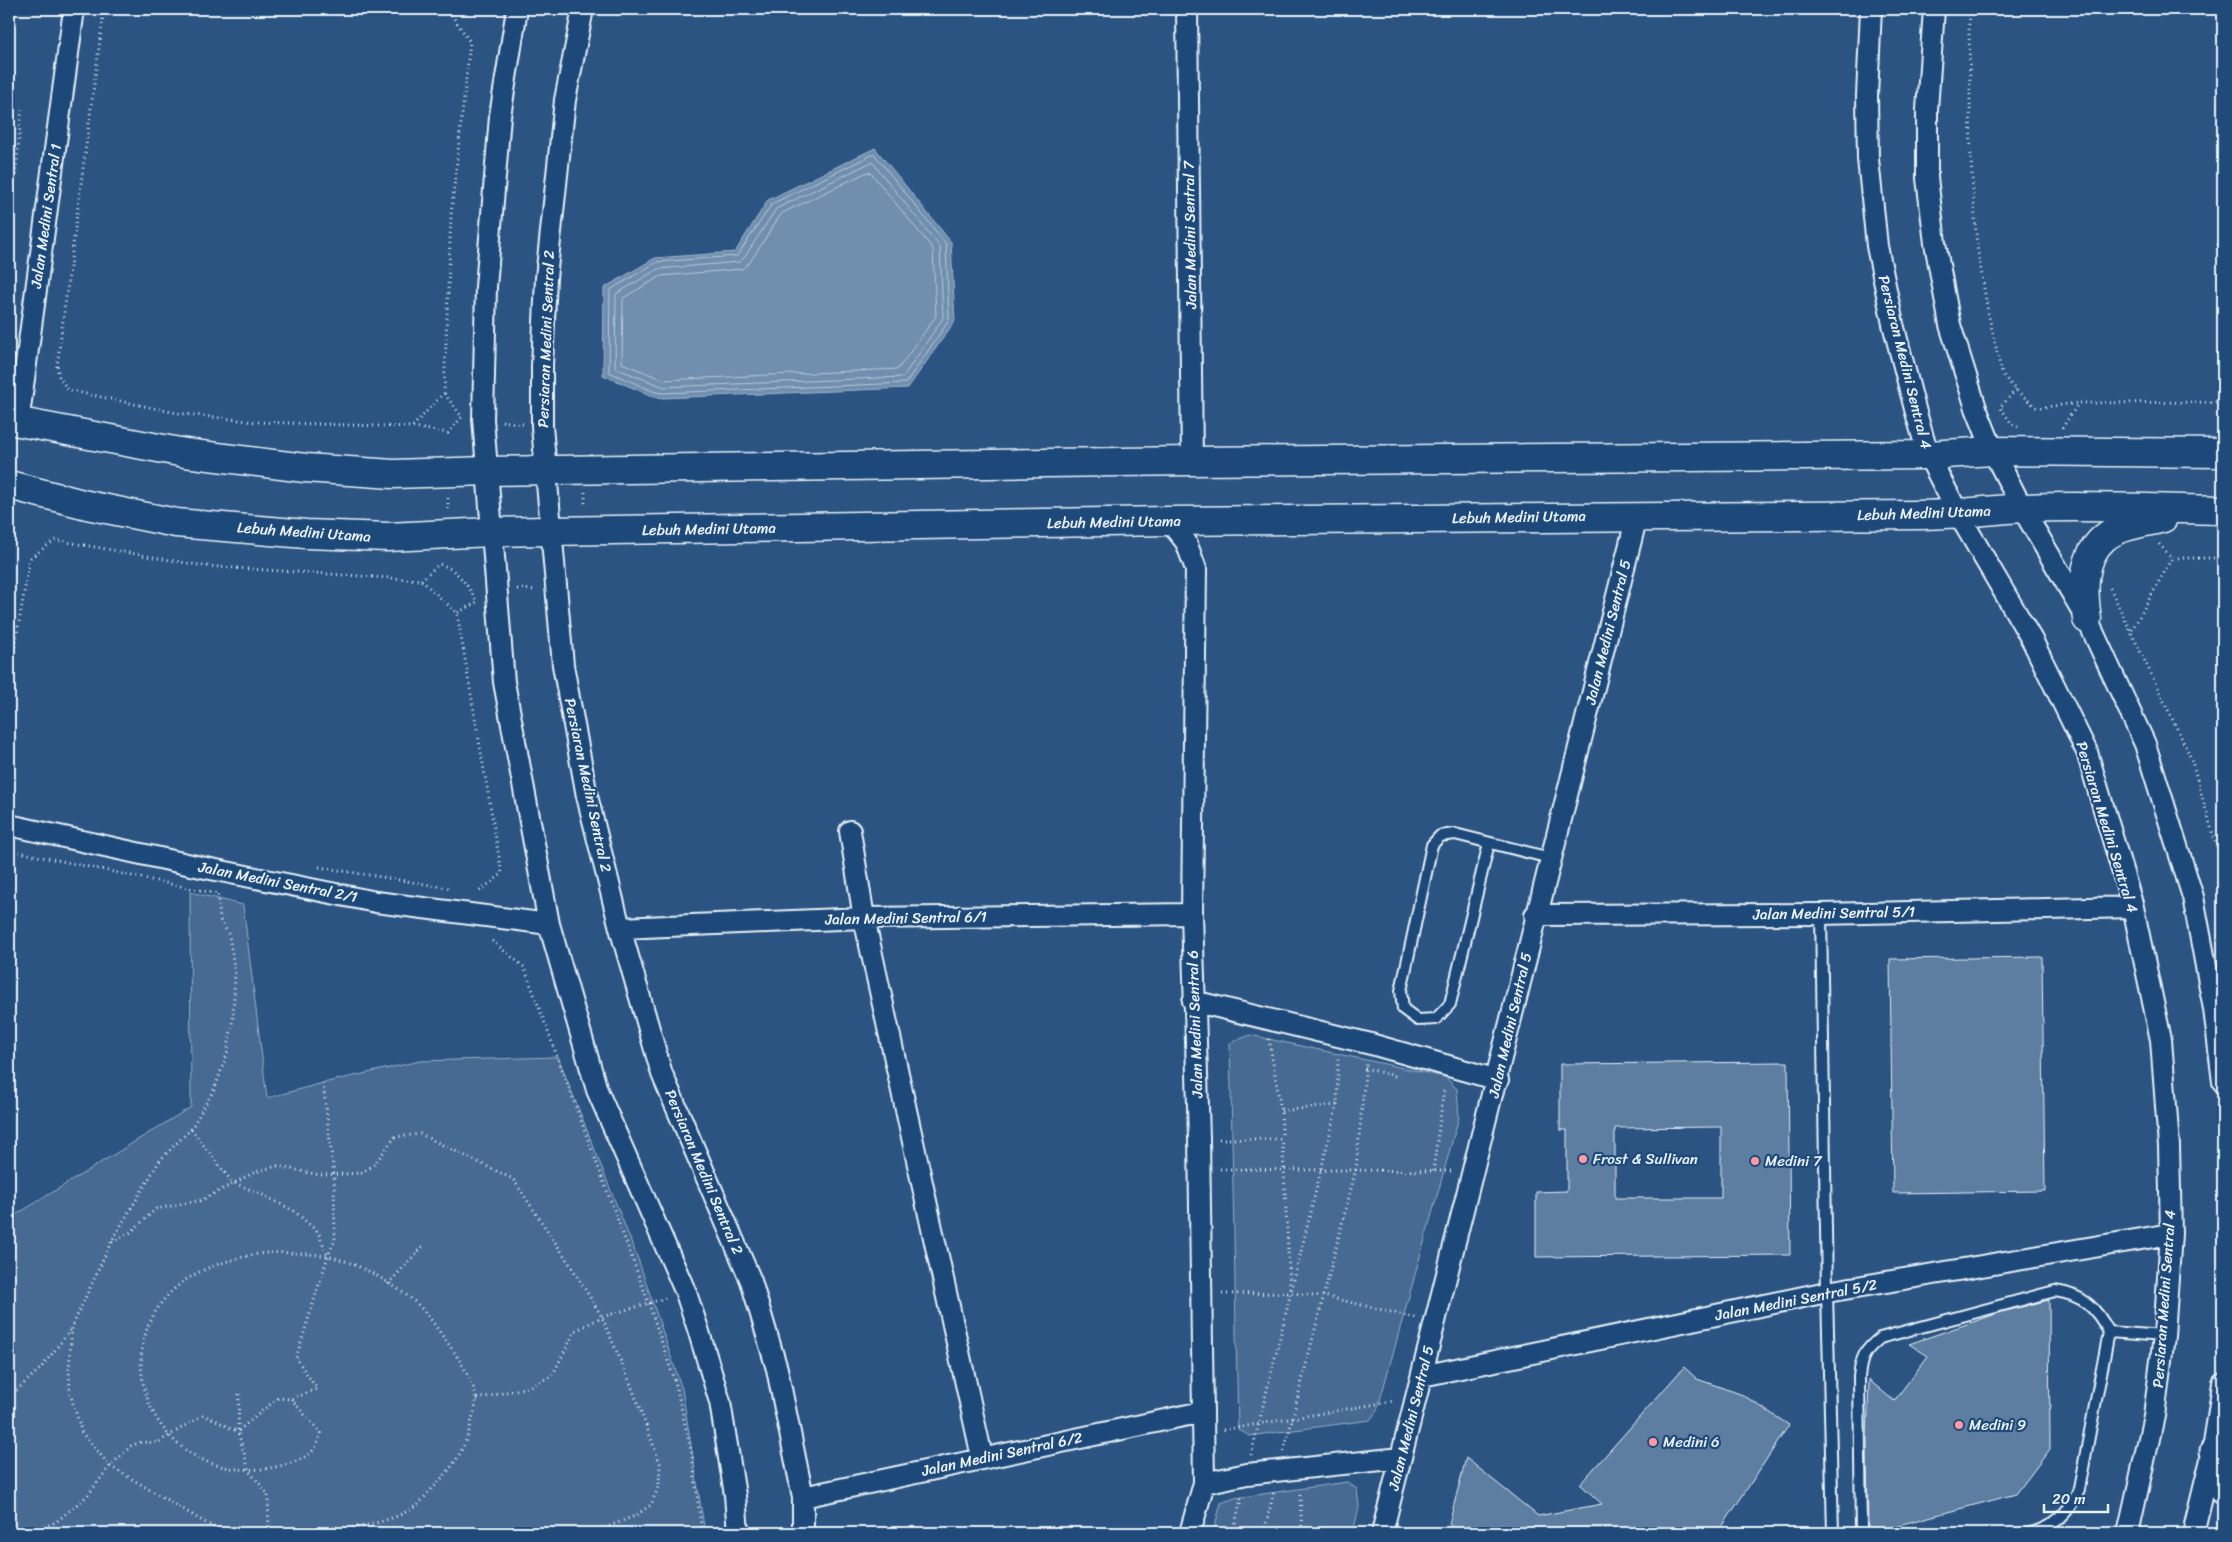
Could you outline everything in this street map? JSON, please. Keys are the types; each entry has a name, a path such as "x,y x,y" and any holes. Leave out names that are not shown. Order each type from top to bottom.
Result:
{"main road":[{"path":"14,421 185,453 305,468 393,474 1192,461 1928,454 1993,451 2223,453"},
{"name":"Lebuh Medini Utama","path":"9,485 87,505 176,523 306,534 388,537 491,532 1169,521 1959,515 2022,508 2074,507 2211,510"},
{"path":"2087,618 2083,589 2086,571 2093,553 2104,538 2120,529 2211,510"}],"street":[{"name":"Jalan Medini Sentral 1","path":"14,421 74,9"},
{"path":"517,9 500,116 486,287 483,419 491,532 498,588 504,682 549,924 596,1090 686,1292 720,1402 735,1495 738,1533"},
{"name":"Persiaran Medini Sentral 2","path":"583,9 565,100 546,278 542,426 550,532 565,674 587,796 620,928 662,1074 750,1282 776,1369 802,1498 803,1533"},
{"name":"Jalan Medini Sentral 7","path":"1187,9 1192,461"},
{"name":"Persiaran Medini Sentral 4","path":"1871,9 1867,96 1868,150 1877,246 1893,324 1928,454 1959,515 2032,640 2087,752 2133,907 2161,1040 2169,1146 2171,1234 2164,1336 2154,1416 2128,1533"},
{"path":"1934,9 1927,110 1927,178 1934,233 1950,325 1976,408 1993,451 2022,508 2087,618 2145,744 2193,897 2214,1009 2223,1082"},
{"name":"Jalan Medini Sentral 5","path":"1382,1533 1498,1080 1550,858 1637,516"},
{"name":"Jalan Medini Sentral 6","path":"1169,521 1186,542 1196,569 1192,914 1193,1001 1199,1138 1204,1483 1190,1533"},
{"name":"Jalan Medini Sentral 2/1","path":"9,825 196,866 376,902 549,924"},
{"path":"850,831 864,918 982,1457"},
{"name":"Jalan Medini Sentral 5/1","path":"1536,915 1821,914 2133,907"},
{"name":"Jalan Medini Sentral 6/1","path":"620,928 864,918 1192,914"},
{"path":"1193,1001 1371,1044 1498,1080"},
{"name":"Jalan Medini Sentral 5/2","path":"1422,1376 1827,1292 2171,1234"},
{"path":"2193,1533 2212,1451 2223,1383"},
{"name":"Jalan Medini Sentral 6/2","path":"802,1498 982,1457 1202,1412"},
{"path":"2212,1451 2223,1490"},
{"path":"1204,1483 1247,1474 1401,1458"}],"lane":[{"path":"1489,843 1450,1004 1436,1019 1418,1020 1403,1009 1401,991 1432,845 1440,836 1455,834 1550,858"},
{"path":"1821,914 1833,1533"},
{"path":"1861,1533 1859,1377 1860,1364 1867,1348 1880,1338 2055,1291 2070,1293 2087,1302 2101,1317 2109,1332 2079,1489 2074,1501 2052,1526 2030,1533"},
{"path":"2109,1332 2164,1336"}],"path":[{"path":"104,9 57,366 59,377 68,390 177,413 257,422 412,427 448,433 462,417 444,393 451,215 470,42 451,14 419,9"},
{"path":"1971,9 1969,24 1969,93 1977,246 1988,312 2002,374 2016,390 2037,408 2078,403 2223,402"},
{"path":"9,245 22,106"},
{"path":"2016,390 2000,407 2012,424 2020,428"},
{"path":"412,427 444,393"},
{"path":"2058,434 2078,403"},
{"path":"495,420 526,424"},
{"path":"9,681 30,558 55,540 204,566 422,580 457,613 502,874 480,893 470,892"},
{"path":"2154,540 2172,558 2223,558"},
{"path":"2132,631 2172,558"},
{"path":"422,580 439,564 448,566 468,584 477,602 457,613"},
{"path":"2108,583 2191,758 2223,870"},
{"path":"515,589 544,590"},
{"path":"9,850 218,894 220,920 229,935 235,974 233,1018 227,1054 215,1088 191,1129 160,1160 111,1242 72,1327 41,1368 9,1397"},
{"path":"313,866 452,889"},
{"path":"492,941 524,967 649,1304 676,1385 688,1438 702,1533"},
{"path":"1265,1019 1281,1111 1290,1293"},
{"path":"1233,1533 1257,1426 1337,1105 1339,1037"},
{"path":"1264,1533 1356,1169 1365,1068 1371,1044"},
{"path":"1365,1068 1399,1077"},
{"path":"238,1431 278,1398 291,1399 317,1389 296,1358 328,1256 335,1240 334,1175 323,1083"},
{"path":"1433,1171 1444,1089"},
{"path":"1281,1111 1337,1105"},
{"path":"191,1129 232,1182 294,1211 318,1232 328,1256"},
{"path":"111,1242 131,1232 156,1210 202,1200 232,1182 254,1172 277,1166 320,1175 361,1173 373,1166 395,1137 420,1134 512,1179 571,1266 602,1317 631,1385 660,1463 659,1484 651,1505 635,1516 602,1529 566,1533"},
{"path":"1199,1138 1283,1139"},
{"path":"1199,1169 1356,1169 1474,1172"},
{"path":"388,1284 423,1246"},
{"path":"291,1399 321,1433 316,1447 299,1459 279,1467 249,1471 216,1466 185,1451 154,1416 146,1395 142,1358 146,1327 163,1299 178,1284 199,1270 250,1254 276,1252 328,1256 363,1269 416,1302 462,1362 477,1399 468,1441 450,1470 415,1507 371,1525 323,1533"},
{"path":"477,1399 528,1388 552,1376 575,1331 602,1317 686,1292"},
{"path":"1200,1295 1290,1293 1324,1296 1436,1322"},
{"path":"72,1327 70,1393 82,1433 110,1466 216,1529 234,1533"},
{"path":"239,1394 238,1431 249,1471 268,1494 269,1533"},
{"path":"1202,1433 1257,1426 1292,1418 1417,1397"},
{"path":"30,1533 56,1522 87,1496 110,1466 131,1446 140,1442 157,1443 168,1434 201,1416 209,1416 221,1425 238,1431"},
{"path":"1300,1495 1302,1533"}],"shaded area":[{"path":"190,892 243,905 267,1098 420,1061 558,1057 638,1259 682,1389 705,1533 9,1533 9,1219 191,1107"},
{"path":"1250,1035 1445,1077 1457,1089 1459,1117 1377,1411 1370,1420 1249,1436 1238,1429 1230,1043"},
{"path":"1347,1482 1357,1489 1359,1507 1353,1533 1213,1533 1221,1503 1235,1498"}],"water":[{"path":"875,148 951,242 955,321 908,388 663,398 654,397 603,375 604,288 655,258 735,252 768,200"}],"building":[{"path":"2042,957 2045,1191 1893,1193 1890,959"},
{"name":"Medini 7","path":"1788,1062 1790,1255 1536,1257 1536,1192 1567,1191 1567,1130 1560,1130 1560,1064","holes":["1721,1127 1721,1198 1615,1198 1615,1128"]},
{"name":"Medini 9","path":"2049,1300 2050,1449 2016,1494 1868,1533 1867,1439 1869,1380 1894,1401 1928,1356 1909,1344 2002,1312"},
{"name":"Medini 6","path":"1684,1367 1697,1379 1743,1395 1789,1425 1718,1533 1458,1533 1449,1524 1466,1458 1538,1516 1602,1504 1580,1484"}],"place":[{"name":"Frost & Sullivan","path":"1583,1159"},
{"name":"Medini 7","path":"1755,1161"},
{"name":"Medini 9","path":"1959,1425"},
{"name":"Medini 6","path":"1653,1442"}]}
